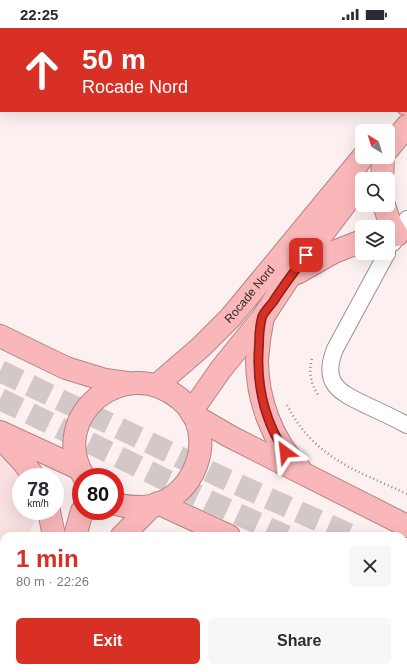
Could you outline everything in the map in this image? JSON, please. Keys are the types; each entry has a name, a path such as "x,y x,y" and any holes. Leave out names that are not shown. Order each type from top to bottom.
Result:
{"highway":[{"path":"390,124 399,112"},
{"path":"395,141 407,126"},
{"name":"Rocade Nord","path":"157,385 201,347 231,317 357,164"},
{"path":"370,172 377,164"},
{"name":"Rocade Nord","path":"192,414 221,369 262,317 288,279 355,191"},
{"path":"386,212 396,239"},
{"path":"288,279 334,252 355,244"},
{"path":"262,317 257,360 259,382 264,406 270,424 279,443 292,461 306,476"},
{"path":"0,336 66,368 105,380 127,383 142,382 157,385 170,391 182,400 198,426 200,455 196,469 188,482 178,493 165,501 155,505 135,507 124,505"},
{"path":"80,468 75,447 76,432 81,418 89,405 100,395 113,387 127,383"},
{"path":"192,414 231,438 407,526"},
{"path":"0,432 72,469"},
{"path":"0,437 28,468"},
{"path":"126,532 155,505"},
{"path":"155,505 219,532"},
{"path":"51,520 53,532"},
{"path":"76,532 79,520"}],"street":[{"path":"396,239 335,348 330,360 329,372 333,383 341,392 407,425"}],"shaded area":[{"path":"0,428 17,468 12,468 12,520 35,520 30,532 0,532"}],"tunnel":[{"path":"0,371 223,478 344,532"},
{"path":"0,399 209,501 277,532"}],"route":[{"path":"285,452 270,424 264,406 259,382 257,360 259,339 262,317 306,255"}]}
